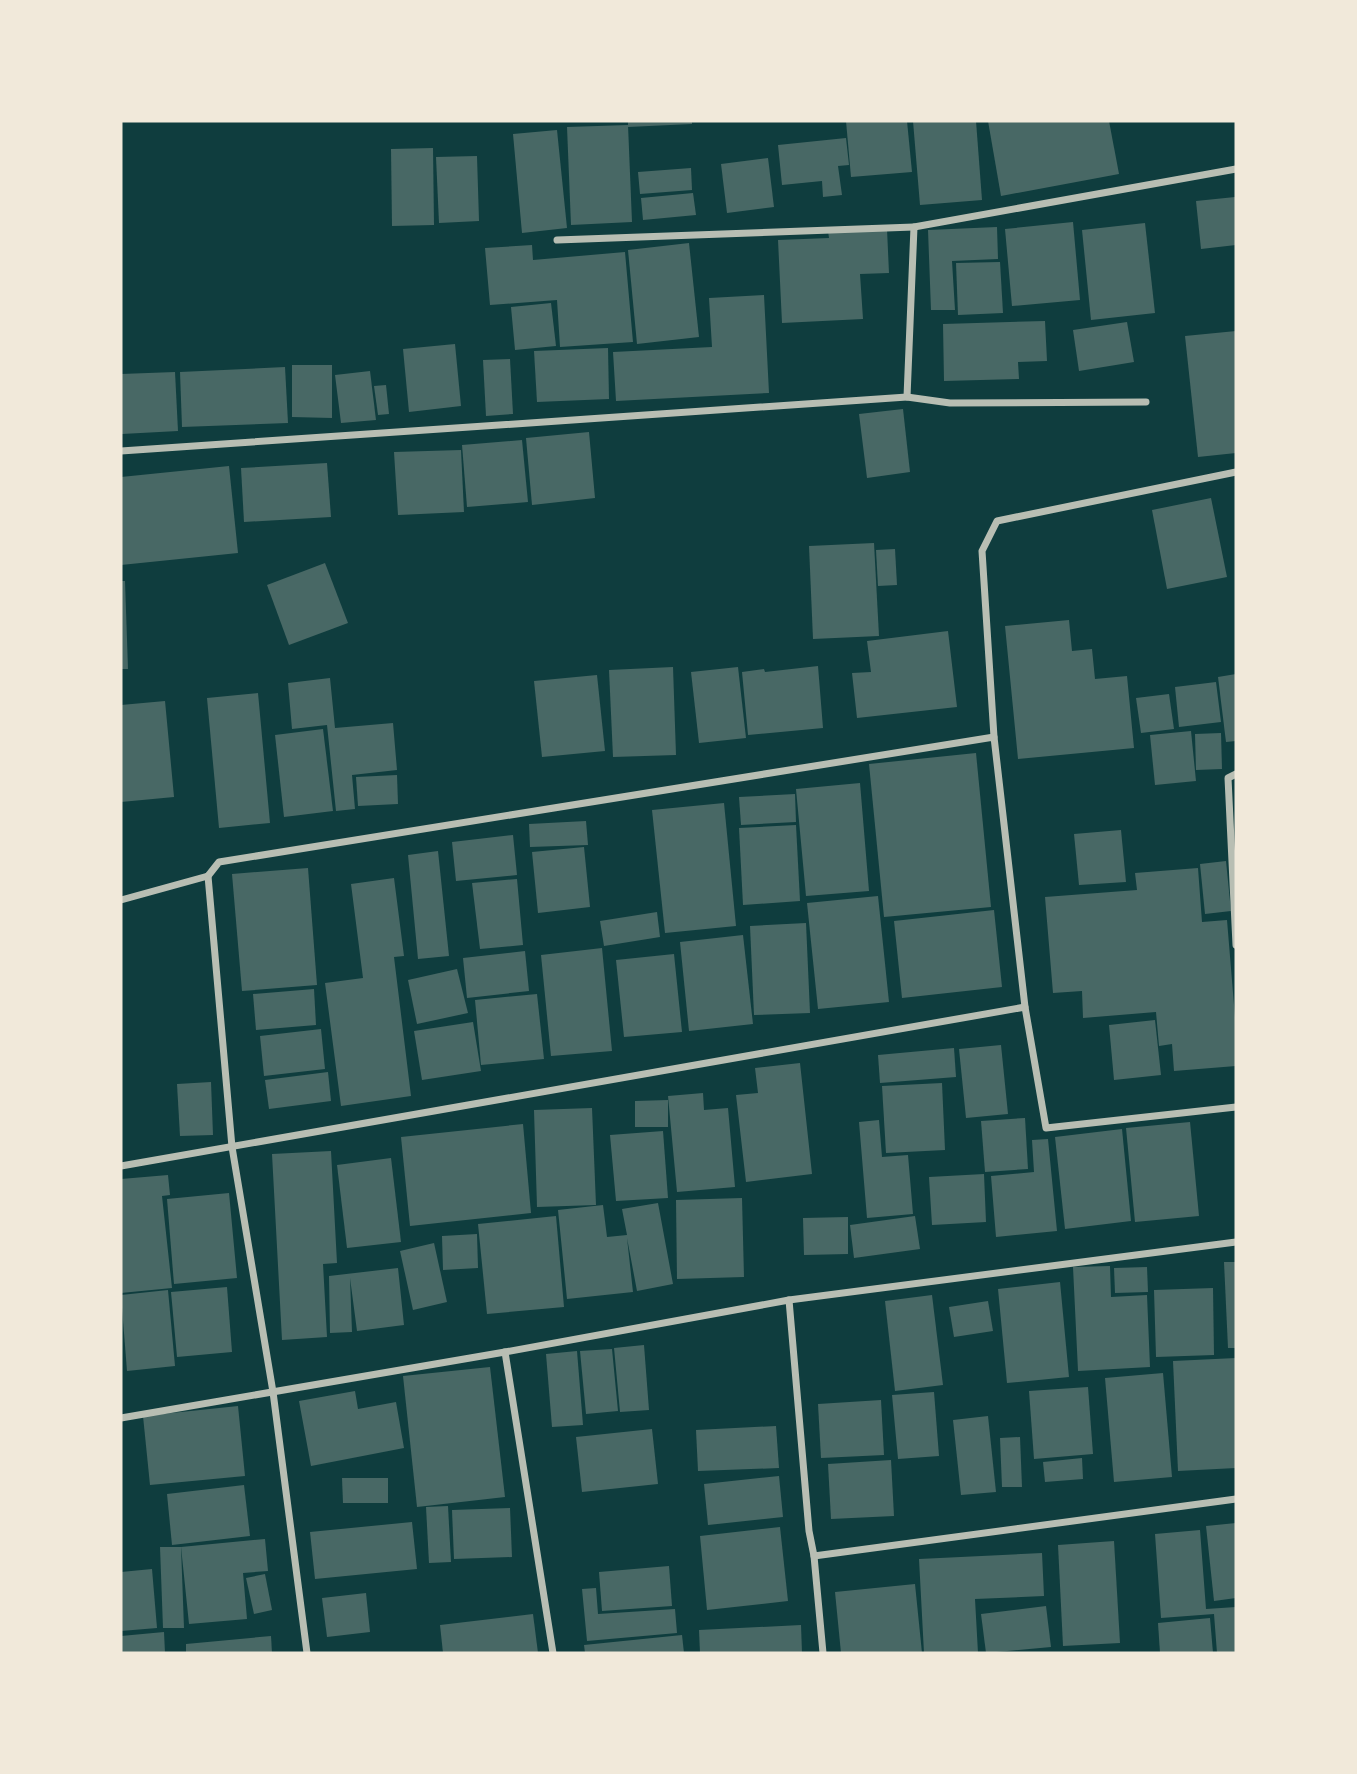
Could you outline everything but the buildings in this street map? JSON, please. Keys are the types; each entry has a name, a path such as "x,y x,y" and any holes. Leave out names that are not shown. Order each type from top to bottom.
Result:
{"street":[{"path":"557,240 914,227 1236,169"},
{"path":"907,397 914,227"},
{"path":"121,451 907,397 950,403 1146,402"},
{"path":"1236,472 998,521 982,551 994,737 1025,1007 1046,1128 1236,1107"},
{"path":"121,900 208,876 219,862 994,737"},
{"path":"1236,774 1228,778 1236,945"},
{"path":"208,876 232,1147 274,1392 307,1653"},
{"path":"121,1166 1025,1007"},
{"path":"121,1418 789,1300 1236,1242"},
{"path":"789,1300 809,1531 814,1556 823,1653"},
{"path":"505,1352 553,1653"},
{"path":"814,1556 1236,1499"}]}
